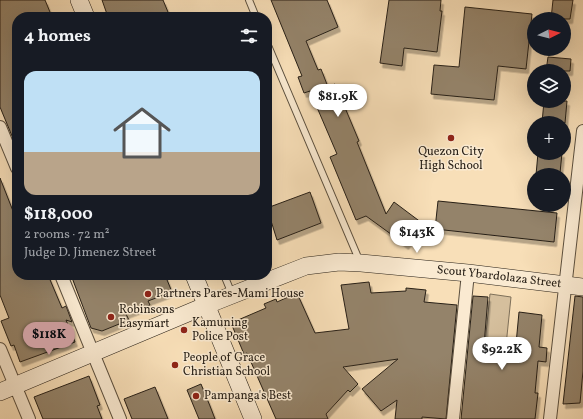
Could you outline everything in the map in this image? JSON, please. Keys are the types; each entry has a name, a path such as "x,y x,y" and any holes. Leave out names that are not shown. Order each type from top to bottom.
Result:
{"street":[{"path":"79,0 84,12"},
{"path":"0,128 12,156"},
{"path":"550,419 583,131"},
{"name":"Scout Ybardolaza Street","path":"272,277 306,266 339,262 468,273 583,287"},
{"path":"454,419 468,273"},
{"path":"63,280 120,419"},
{"path":"196,280 253,419"},
{"name":"Scout Ybardolaza Street","path":"8,389 93,352 232,295 262,280"},
{"path":"0,349 8,389 29,419"}],"lane":[{"path":"249,0 254,12"},
{"path":"272,55 361,263"},
{"path":"226,280 232,295"}],"shaded area":[{"path":"490,294 511,297 505,355 484,353"}],"building":[{"path":"0,0 45,0 50,12 12,12 12,136 0,107"},
{"path":"102,0 163,0 168,12 106,12"},
{"path":"271,0 327,0 338,27 306,41 318,70 321,69 328,87 335,84 359,141 357,142 386,214 394,202 422,223 406,245 366,216 356,220 330,157 337,154 310,91 304,93 298,77 302,76"},
{"path":"389,0 441,0 440,11 442,11 437,52 404,48 402,66 380,63"},
{"path":"553,0 573,0 571,13 552,12"},
{"path":"465,7 527,13 526,69 498,66 494,100 431,94 434,65 459,67"},
{"path":"548,57 571,59 571,64 547,64"},
{"path":"543,108 566,108 566,116 543,116"},
{"path":"537,160 561,160 560,168 537,168"},
{"path":"0,178 12,208 12,280 50,280 62,308 66,306 72,322 66,320 75,342 20,362 14,345 11,346 1,321 9,318 0,295"},
{"path":"310,192 321,223 277,240 272,224 272,206"},
{"path":"438,201 527,210 527,212 557,213 554,242 435,229"},
{"path":"73,280 167,280 172,292 148,301 150,305 126,314 129,320 102,331 91,328"},
{"path":"369,282 371,293 406,291 406,288 426,290 424,302 457,305 446,419 422,417 422,419 395,419 397,400 381,411 362,389 398,359 343,367 358,384 350,392 348,390 326,414 328,419 276,419 247,353 244,354 231,323 266,308 264,304 276,299 277,302 297,293 315,333 349,329 341,285"},
{"path":"473,296 488,297 483,357 506,360 508,344 516,344 519,312 542,315 539,347 547,348 546,362 538,361 535,393 538,393 535,419 461,419"},
{"path":"575,296 583,297 583,371 580,403 563,404"},
{"path":"89,376 100,405 97,406 102,419 43,419 34,397"},
{"path":"201,384 215,419 199,419 187,390"},
{"path":"155,387 168,419 132,419 124,399"}],"place":[{"name":"Quezon City High School","path":"451,138"},
{"name":"Partners Pares-Mami House","path":"148,294"},
{"name":"Robinsons Easymart","path":"111,317"},
{"name":"Kamuning Police Post","path":"184,330"},
{"name":"People of Grace Christian School","path":"175,365"},
{"name":"Pampanga's Best","path":"196,396"}]}
